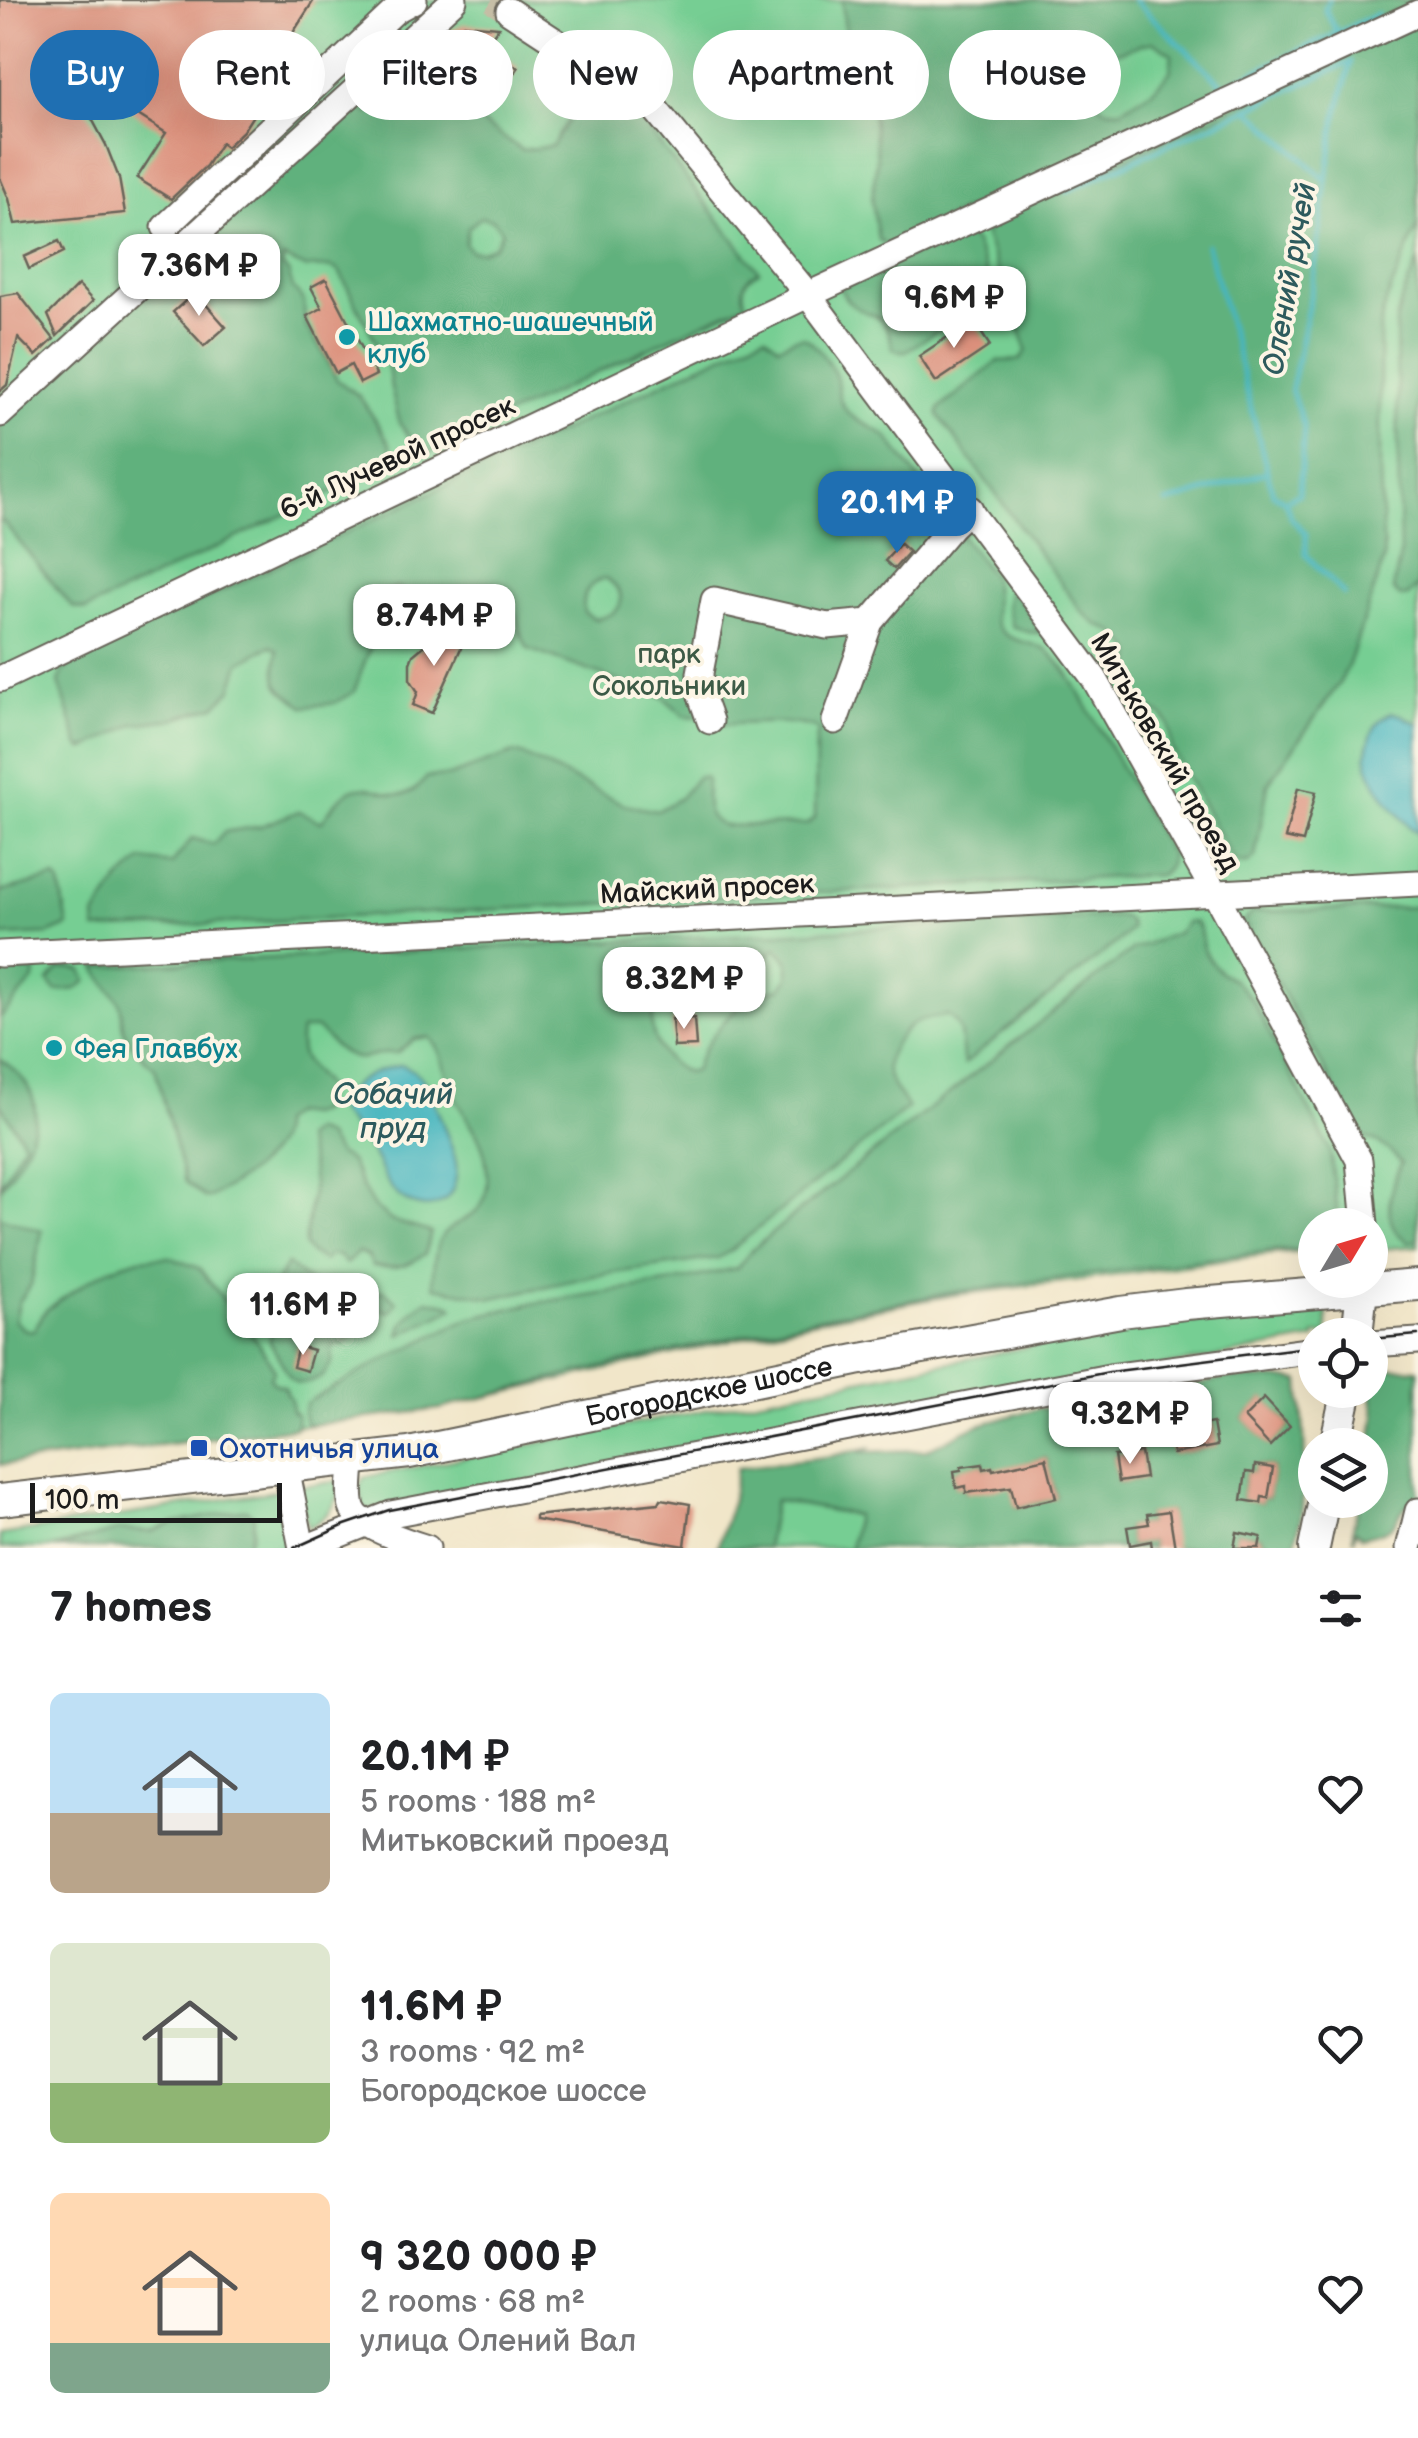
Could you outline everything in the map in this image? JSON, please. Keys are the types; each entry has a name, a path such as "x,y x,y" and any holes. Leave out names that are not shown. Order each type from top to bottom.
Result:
{"main road":[{"name":"Богородское шоссе","path":"1388,1285 1418,1285"},
{"name":"Богородское шоссе","path":"0,1500 409,1453 837,1364 1054,1324 1298,1292"},
{"path":"1314,1548 1320,1518"}],"street":[{"path":"165,227 396,10 414,0"},
{"path":"0,414 454,0"},
{"name":"Митьковский проезд","path":"509,11 651,104 808,295 1094,678 1359,1160 1363,1208"},
{"name":"6-й Лучевой просек","path":"0,678 808,295 1418,13"},
{"path":"836,721 870,622 970,509"},
{"path":"710,721 701,696 700,673 714,600 827,626 870,622"},
{"name":"Майский просек","path":"0,954 1418,883"},
{"path":"1388,1343 1418,1341"},
{"path":"286,1467 303,1548 366,1523 410,1511 1110,1377 1298,1352"},
{"path":"352,1459 351,1505 355,1514 366,1523 427,1548"},
{"path":"1409,1548 1418,1511"}],"green space":[{"name":"парк Сокольники","path":"0,0 1418,0 1418,1246 1388,1248 1388,1208 1298,1208 1298,1253 953,1295 824,1319 440,1408 0,1464"},
{"path":"842,0 1418,0 887,246 878,239 872,200 877,158 873,120 929,120 929,30 845,30"},
{"path":"1418,21 1418,225 1380,324 1384,559 1349,664 1268,784 1255,857 1248,863 1239,863 1232,858 1172,749 1169,725 1135,691 1133,652 1113,631 1096,624 1081,611 938,415 939,409 998,361 1020,360 1027,350 984,233 1006,214"},
{"path":"345,116 345,120 478,120 522,150 552,146 568,120 641,120 759,271 745,284 746,304 429,453 417,448 400,424 388,366 339,271 331,267 306,268 283,258 282,266 304,301 305,325 337,380 359,396 372,415 390,444 393,463 86,610 72,607 0,518 0,424","holes":["481,217 493,220 502,232 495,246 482,251 471,251 465,244 468,228"]},
{"path":"960,233 974,241 995,294 906,351 893,349 884,324 850,303 840,287"},
{"path":"1418,260 1418,586 1408,596 1400,597 1393,590 1400,555 1396,322"},
{"path":"765,335 779,346 802,337 817,348 832,369 846,410 887,437 991,575 998,627 1009,636 1046,650 1065,671 1170,854 1169,864 1159,875 96,930 95,916 119,881 142,860 172,864 192,838 213,844 224,832 261,826 299,811 321,822 340,798 358,788 406,794 427,777 449,776 514,753 626,805 657,811 680,798 697,777 705,777 709,813 723,826 808,824 815,818 819,730 783,723 713,725 709,717 685,716 663,697 528,649 516,615 510,612 499,615 455,606 427,607 397,587 382,593 384,609 354,692 334,703 305,707 282,689 276,679 278,650 270,646 240,663 231,691 215,706 173,719 135,724 83,750 59,682 63,670 132,633","holes":["606,578 621,598 618,609 595,619 584,612 585,594 591,586"]},
{"path":"1012,592 1041,633 1012,626 1006,606 1008,593"},
{"path":"55,878 60,883 68,926 49,934 0,936 0,892"},
{"path":"1418,907 1418,1240 1408,1242 1395,1230 1389,1205 1401,1163 1384,1146 1361,1137 1244,921 1252,912"},
{"path":"1121,916 1131,928 964,1064 957,1025 947,1015 909,1027 892,1048 887,1066 891,1081 908,1108 718,1258 593,1276 493,1298 434,1287 434,1260 440,1239 480,1207 487,1179 481,1144 429,1037 414,1039 397,1053 357,1058 338,1049 317,1028 301,1030 303,1057 327,1088 319,1112 292,1113 280,1123 279,1135 266,1157 244,1176 204,1197 185,1182 155,1068 127,1036 120,1004 96,967","holes":["776,948 788,960 788,978 781,988 760,994 737,1009 711,1039 694,1071 688,1073 663,1054 654,1036 653,1016 657,1002 671,985 703,989 726,976 751,973"]},
{"path":"1195,922 1209,959 1253,1001 1330,1150 1337,1208 1298,1208 1298,1250 954,1292 822,1317 563,1376 440,1409 311,1425 305,1422 307,1402 469,1318 737,1268 788,1220 1133,949 1177,933 1186,923"},
{"path":"59,969 82,970 87,981 76,989 56,991 48,981"},
{"path":"35,970 34,980 0,1018 0,972"},
{"path":"0,1059 30,1089 35,1105 30,1138 0,1189 24,1142 0,1104"},
{"path":"313,1131 325,1136 338,1154 350,1161 374,1207 392,1221 431,1232 425,1254 406,1264 388,1267 373,1266 368,1256 358,1252 346,1264 339,1256 330,1255 324,1261 310,1253 304,1245 313,1184 304,1139"},
{"path":"3,1218 42,1231 31,1285 19,1302 15,1321 24,1329 33,1331 46,1310 111,1268 139,1259 169,1257 199,1268 259,1344 274,1369 270,1378 284,1387 291,1400 292,1411 297,1415 296,1428 0,1465"},
{"path":"287,1264 316,1287 329,1280 343,1281 346,1293 353,1298 368,1291 385,1291 397,1302 388,1312 378,1308 359,1321 350,1340 343,1345 333,1344 332,1363 322,1377 306,1383 291,1379 270,1342 277,1307 274,1292"},
{"path":"428,1300 454,1308 400,1335 410,1315"},
{"path":"1321,1307 1327,1312 1327,1318 1298,1318 1298,1342 364,1510 359,1486 364,1477 1114,1330"},
{"path":"1388,1368 1418,1369 1418,1501 1406,1506 1388,1529 1362,1537 1356,1531 1353,1540 1355,1518 1388,1518 1388,1428 1373,1428 1374,1408 1388,1408"},
{"path":"1228,1378 1298,1381 1298,1408 1302,1408 1304,1428 1298,1428 1300,1518 1294,1548 1267,1548 1268,1542 1260,1540 1261,1537 1237,1532 1234,1548 1173,1548 1169,1512 1147,1515 1149,1524 1127,1528 1130,1544 1151,1541 1152,1548 850,1548 856,1515 775,1500 766,1548 717,1548 731,1505 737,1468 872,1447 859,1452 926,1450 975,1426 1039,1408 1075,1408","holes":["1264,1399 1290,1426 1270,1445 1244,1418","1213,1423 1216,1446 1173,1453 1169,1431","1141,1452 1145,1478 1118,1482 1114,1456","1046,1458 1056,1497 1017,1507 1007,1468","983,1464 984,1469 992,1468 966,1492 966,1486 956,1487 954,1472","1256,1465 1273,1468 1268,1498 1262,1497 1261,1503 1242,1499 1246,1472 1254,1473"]},
{"path":"342,1481 332,1509 308,1528 298,1486"},
{"path":"281,1490 291,1544 282,1548 0,1548 0,1535"},
{"path":"775,1500 856,1515 850,1548 766,1548"},
{"path":"246,1509 254,1516 246,1548 53,1548 120,1530 152,1532 171,1524"}],"water":[{"path":"1392,713 1418,724 1418,834 1387,800 1367,760 1374,728"},
{"name":"Собачий пруд","path":"401,1065 425,1083 456,1163 455,1184 439,1204 421,1206 395,1193 367,1144 337,1106 348,1090 364,1078"}],"building":[{"path":"0,0 314,0 295,30 179,30 179,120 250,120 226,147 221,143 206,166 171,199 137,178 166,133 146,120 159,120 159,30 30,30 30,120 93,120 119,178 125,213 15,224 0,178"},
{"path":"464,24 499,27 497,30 451,30"},
{"path":"59,241 64,252 29,269 24,257"},
{"name":"Шахматно-шашечный клуб","path":"326,279 376,375 360,383 351,365 336,373 307,316 322,308 311,287"},
{"path":"78,285 93,301 57,336 48,315"},
{"path":"195,292 226,327 204,346 173,312"},
{"path":"18,293 54,339 36,356 18,338 7,385 0,391 0,296"},
{"path":"973,320 990,346 936,382 919,356"},
{"path":"900,544 909,552 894,569 885,561"},
{"path":"446,630 465,639 432,713 413,705 418,692 410,679 410,663 425,645 440,643"},
{"path":"1298,788 1316,792 1303,842 1285,838"},
{"path":"694,1018 696,1046 674,1047 672,1019"},
{"path":"298,1346 313,1350 307,1371 293,1367"},
{"path":"1264,1398 1290,1426 1270,1446 1244,1418"},
{"path":"1213,1423 1217,1446 1173,1454 1169,1431"},
{"path":"1141,1452 1145,1478 1118,1482 1114,1456"},
{"path":"1046,1458 1056,1498 1016,1507 1011,1487 966,1493 966,1486 956,1488 954,1471 961,1467 983,1464 984,1469 993,1470"},
{"path":"1255,1465 1273,1468 1268,1498 1262,1497 1261,1503 1242,1500 1246,1472 1254,1473"},
{"path":"661,1499 690,1504 685,1546 535,1520 535,1516 659,1503"},
{"path":"1169,1511 1175,1548 1152,1548 1151,1541 1130,1545 1127,1527 1149,1524 1147,1514"},
{"path":"1237,1532 1261,1537 1259,1548 1234,1548"}],"waterway":[{"path":"1134,0 1224,86 1377,14"},
{"name":"Олений ручей","path":"1329,0 1325,9 1337,32"},
{"path":"1067,191 1351,62"},
{"name":"Олений ручей","path":"1344,594 1306,555 1306,534 1291,518 1285,501 1299,494 1304,427 1291,389 1312,288 1335,123 1351,62"},
{"path":"1248,108 1326,180"},
{"path":"1207,245 1273,494 1285,501"},
{"path":"1167,503 1267,472"}],"tunnel":[{"path":"492,0 509,11"}],"tram line":[{"path":"1388,1338 1418,1335"},
{"path":"294,1548 389,1510 1109,1372 1298,1348"}],"place":[{"name":"Шахматно-шашечный клуб","path":"347,337"},
{"name":"Фея Главбух","path":"54,1048"},
{"name":"Охотничья улица","path":"199,1448"}]}
